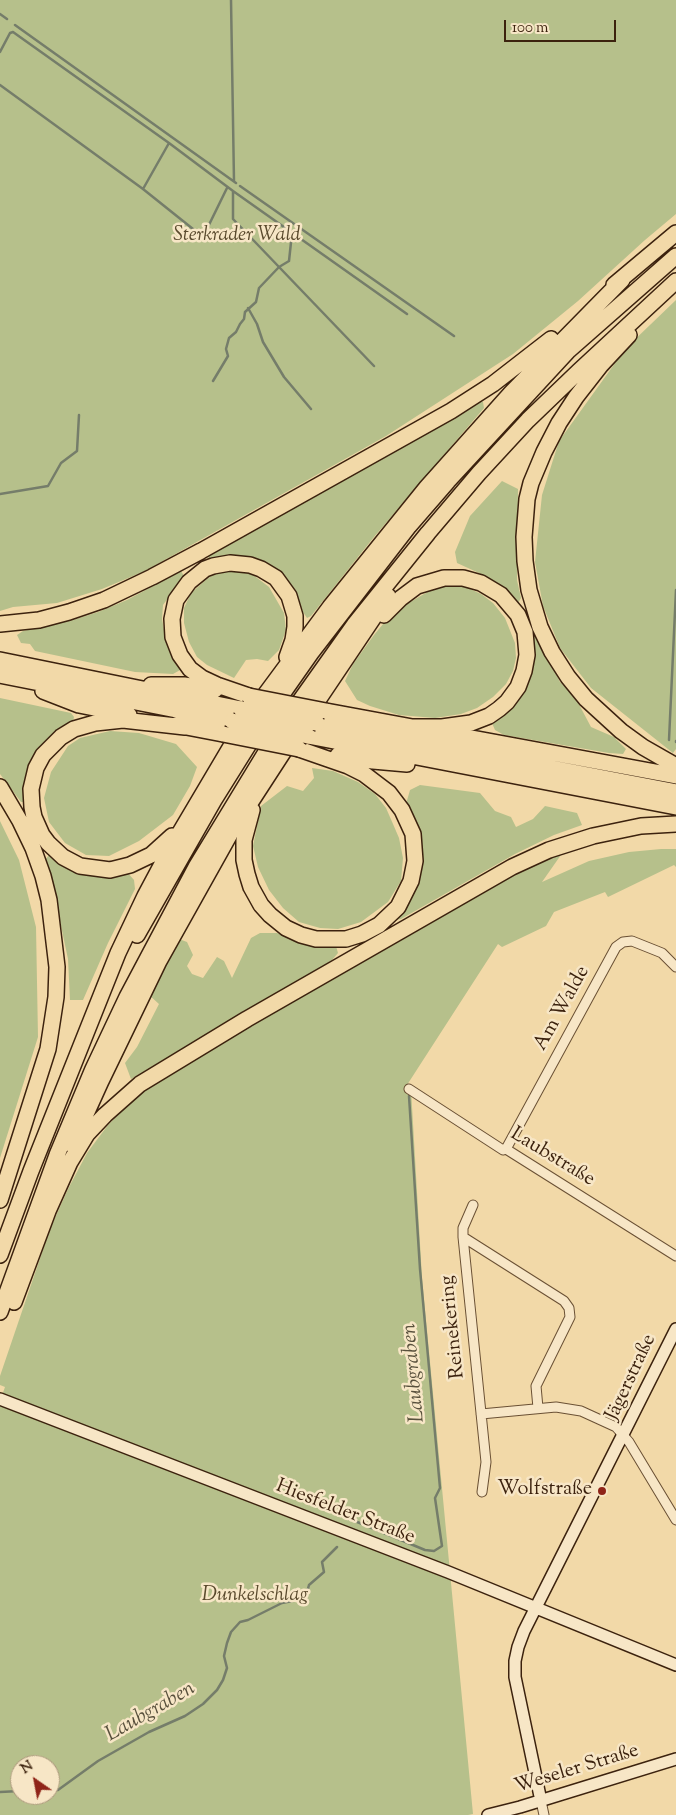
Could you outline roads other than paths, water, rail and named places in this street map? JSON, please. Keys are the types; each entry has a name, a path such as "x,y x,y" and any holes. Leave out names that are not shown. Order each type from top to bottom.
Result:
{"highway":[{"path":"0,1255 31,1171 118,953 141,904 187,820 250,715 374,550 427,487 511,393 570,331 622,280 676,233"},
{"path":"84,1041 116,973 214,800 264,720 311,653 409,526 534,387 576,343 676,256"},
{"path":"0,624 40,620 104,600 201,551 451,410 493,384 554,338 622,280"},
{"path":"0,1312 47,1181 93,1069 130,989 191,875 271,742 354,625 479,473 528,420 617,333 676,281"},
{"path":"676,281 591,378 559,423 544,452 531,484 525,518 524,549 529,590 536,615 552,652 568,677 586,699 616,727 643,747 676,766"},
{"path":"0,1318 14,1304 42,1219 66,1159 159,961 207,874 267,777 362,637 428,533"},
{"path":"245,702 202,678 185,662 175,646 172,628 173,609 182,590 196,575 213,566 230,562 240,563 261,568 281,584 292,602 295,621 292,640 282,670"},
{"path":"362,637 409,591 426,582 444,578 472,580 489,587 506,599 518,614 525,632 527,655 522,679 507,702 489,716 471,723 442,727 412,727"},
{"path":"0,660 127,686 245,702 676,792"},
{"path":"1,675 232,721 304,743 373,779 393,798 406,818 414,842 413,872 403,898 386,919 362,934 346,939 323,940 293,932 280,924 262,906 251,887 247,874 244,847 249,820 267,777"},
{"path":"1,675 79,705 185,727 223,734 304,743 458,765 676,807"},
{"path":"321,717 412,727 676,776"},
{"path":"185,727 124,720 95,723 74,729 60,737 43,755 33,778 31,798 34,817 48,844 63,857 90,869 121,869 140,861 158,850 187,820"},
{"path":"0,787 29,839 43,876 49,900 57,966 56,997 48,1049 0,1200"},
{"path":"19,1289 58,1186 75,1153 105,1114 140,1084 247,1019 517,865 549,850 593,836 641,826 676,824"}],"street":[{"name":"Am Walde","path":"506,1149 616,947 623,942 632,941 662,953 676,967"},
{"name":"Laubstraße","path":"409,1089 503,1150 506,1149 676,1256"},
{"name":"Reinekering","path":"473,1205 463,1228 463,1237 486,1462 482,1492"},
{"path":"463,1237 564,1301 569,1308 570,1317 536,1386 538,1408"},
{"name":"Jägerstraße","path":"676,1329 623,1434 676,1519"},
{"name":"Hiesfelder Straße","path":"0,1399 536,1607 676,1665"},
{"path":"481,1414 556,1407 581,1411 616,1427 623,1434 520,1639 516,1654 517,1688 544,1815"},
{"name":"Weseler Straße","path":"488,1815 541,1801 676,1759"}],"waterway":[{"path":"231,0 234,181"},
{"path":"0,14 7,19"},
{"path":"15,25 236,183"},
{"path":"0,52 10,33 13,32 233,191 233,219 374,366"},
{"path":"0,85 143,189 203,237 227,188"},
{"path":"143,189 169,143"},
{"path":"240,186 454,336"},
{"path":"233,191 407,314"},
{"path":"213,381 228,356 226,349 229,338 236,332 244,319 245,312 256,302 259,288 279,267 289,261 292,233"},
{"path":"248,308 257,324 263,342 284,377 311,409"},
{"path":"0,494 48,486 61,463 77,451 79,415"},
{"path":"669,740 676,590"},
{"name":"Laubgraben","path":"350,1519 425,1550 434,1551 442,1546 435,1498 440,1488 420,1269 409,1096"},
{"name":"Laubgraben","path":"60,1789 98,1761 149,1732 185,1716 203,1704 217,1690 223,1680 227,1668 224,1656 231,1632 240,1622 282,1603 303,1599 306,1596 309,1585 324,1572 322,1562 337,1547"},
{"name":"Laubgraben","path":"0,1792 10,1792"}],"place":[{"name":"Wolfstraße","path":"602,1491"}],"park label":[{"name":"Sterkrader Wald","path":"237,237"},
{"name":"Dunkelschlag","path":"255,1597"}]}
